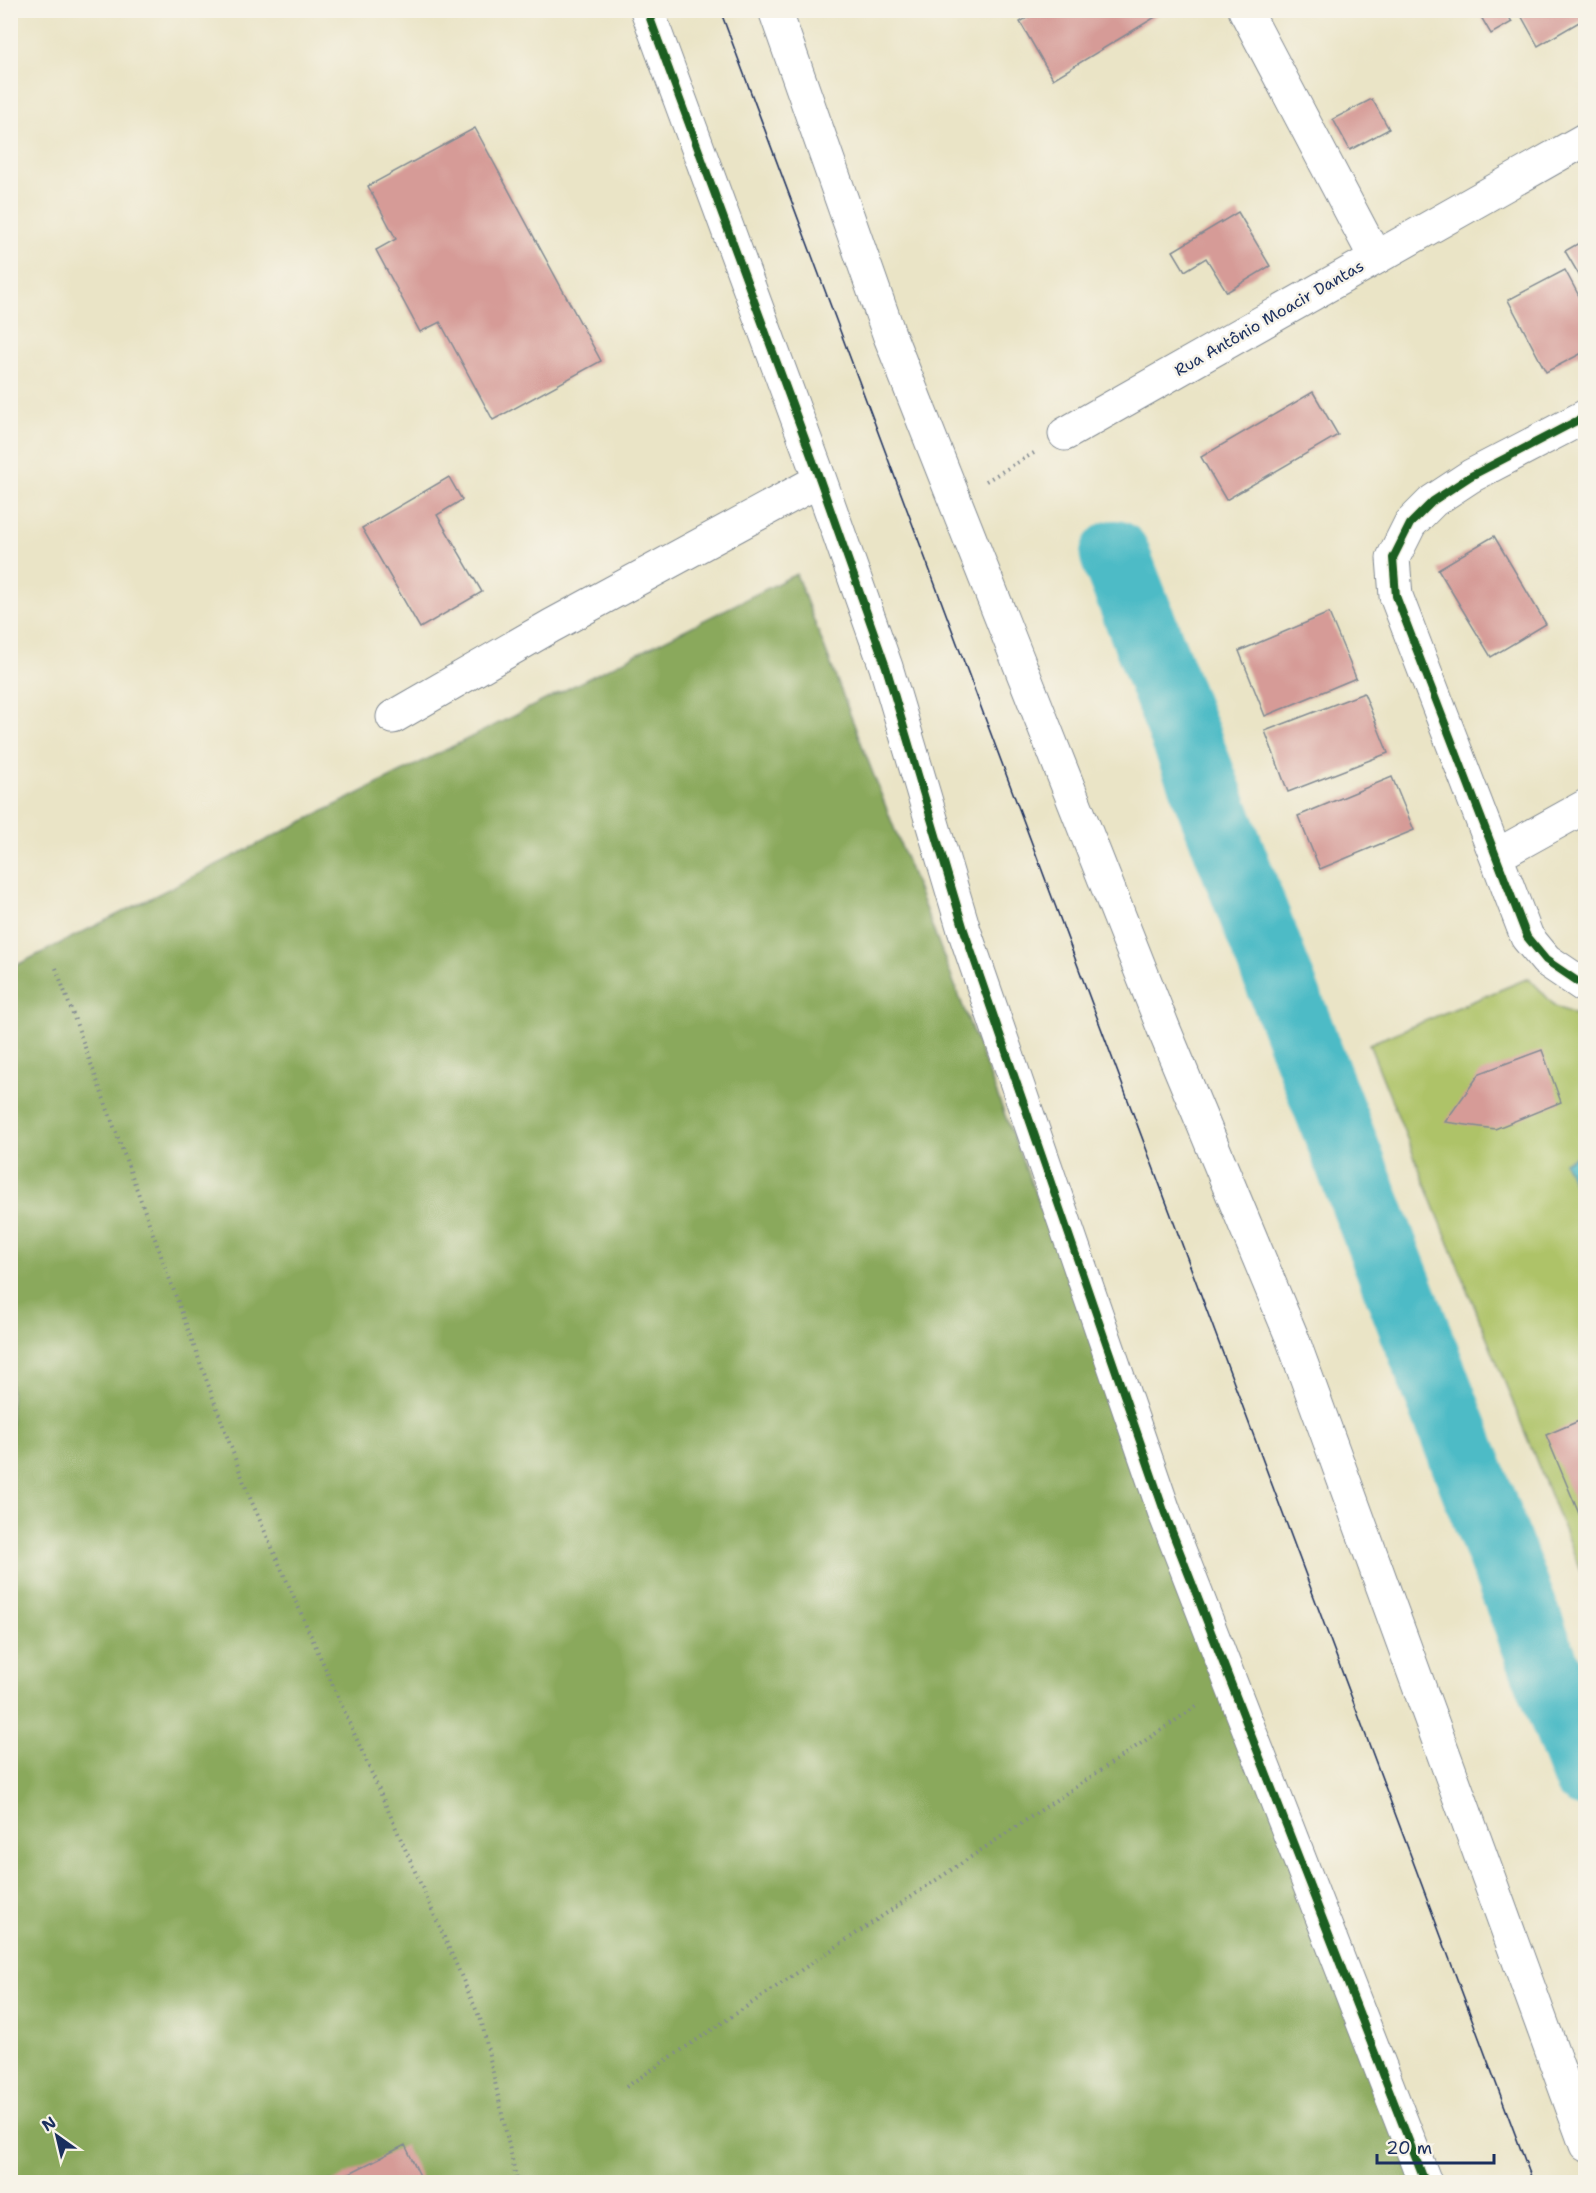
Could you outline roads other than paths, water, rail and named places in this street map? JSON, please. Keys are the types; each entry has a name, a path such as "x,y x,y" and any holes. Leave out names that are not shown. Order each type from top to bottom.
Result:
{"street":[{"path":"647,10 820,480 886,667 964,930 1164,1511 1425,2182"},
{"path":"775,10 889,334 1161,1021 1291,1335 1586,2145"},
{"path":"1245,10 1375,257"},
{"name":"Rua Antônio Moacir Dantas","path":"1065,434 1586,139"},
{"path":"1586,416 1471,476 1433,501 1410,524 1393,558 1396,596 1527,938 1545,960 1586,987"},
{"path":"393,717 551,626 820,480"},
{"path":"1496,855 1586,806"}],"water":[{"path":"1585,1153 1585,1202 1582,1203 1564,1162"}],"waterway":[{"path":"1115,555 1586,1773"}],"tram line":[{"path":"720,10 1533,2182"}]}
